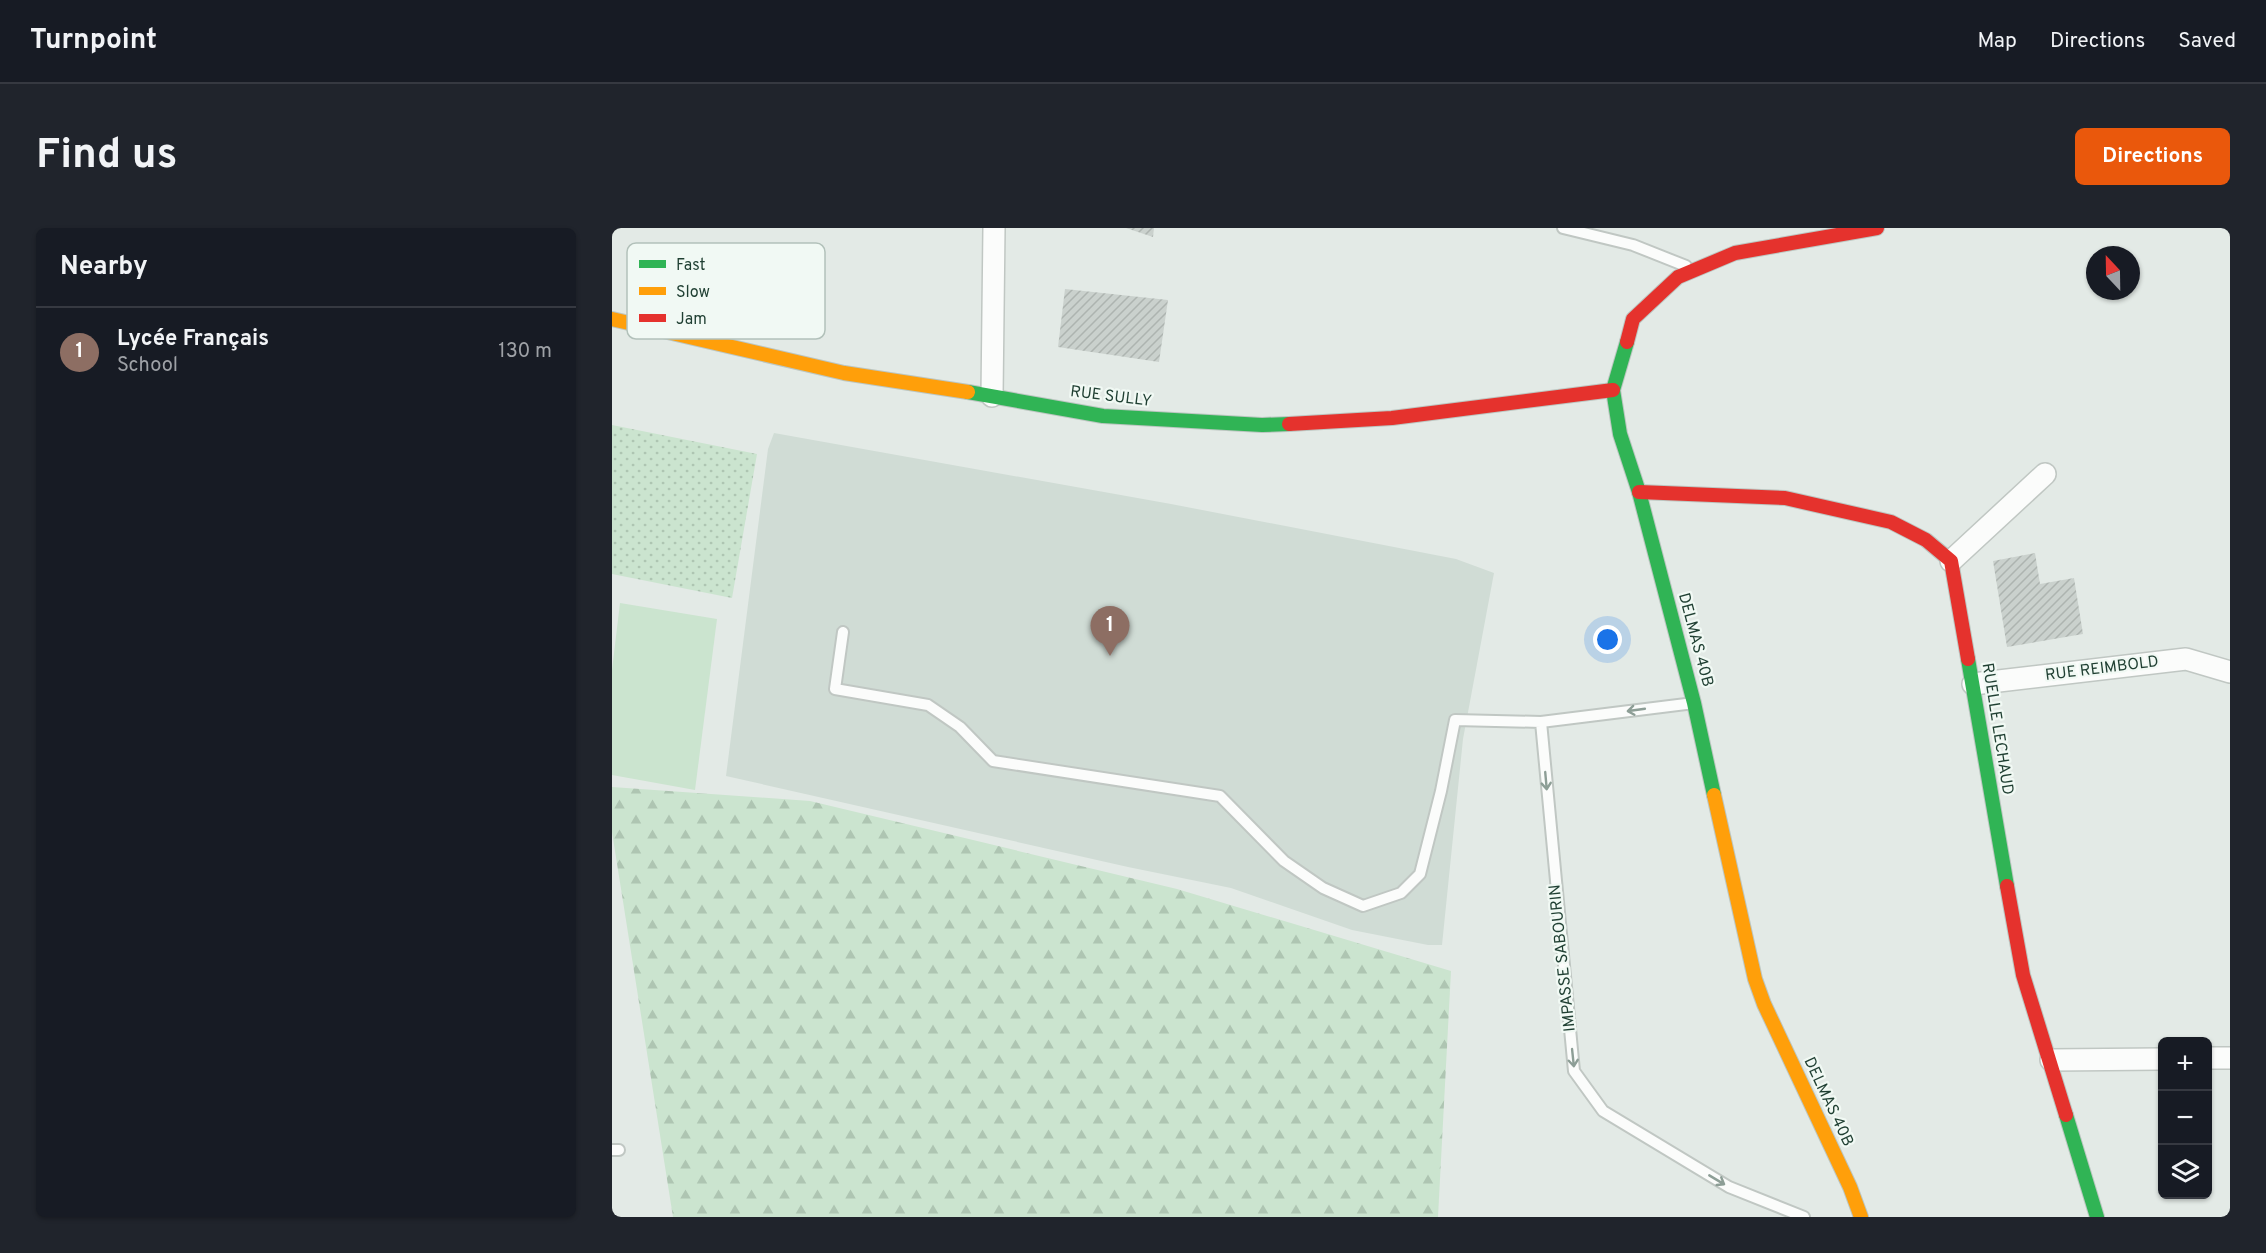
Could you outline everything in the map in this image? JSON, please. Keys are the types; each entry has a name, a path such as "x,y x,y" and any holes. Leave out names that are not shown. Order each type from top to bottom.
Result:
{"street":[{"path":"992,396 994,228"},
{"name":"DELMAS 40B","path":"1861,1217 1850,1187 1764,1004 1755,979 1694,703 1639,492 1620,434 1613,390 1633,318 1677,277 1735,253 1877,228"},
{"name":"RUE SULLY","path":"612,319 627,322"},
{"name":"RUE SULLY","path":"698,339 844,373 1103,416 1262,425 1392,418 1613,390"},
{"path":"1639,492 1785,498 1891,522 1926,540 1951,561 2045,474"},
{"name":"RUELLE LECHAUD","path":"1951,561 2023,975 2051,1060 2097,1217"},
{"name":"RUE REIMBOLD","path":"1973,684 2186,659 2230,672"},
{"path":"2212,1058 2230,1058"},
{"path":"2051,1060 2158,1059"}],"lane":[{"path":"1563,228 1633,245 1695,270"},
{"path":"843,632 835,689 928,705 960,726 993,761 1220,796 1284,861 1323,888 1363,906 1401,893 1420,874 1441,791 1455,720 1541,723 1694,703"},
{"name":"IMPASSE SABOURIN","path":"1541,723 1574,1071 1604,1111 1729,1187 1804,1217"}],"shaded area":[{"path":"774,433 1171,504 1456,559 1494,573 1463,739 1442,945 1428,945 1352,930 1231,888 726,776 768,449"}],"green space":[{"path":"612,425 757,454 732,598 612,574"},
{"path":"620,603 717,619 695,790 612,775 612,670"},
{"path":"612,787 810,801 1177,889 1451,971 1438,1217 673,1217 612,832"}],"building":[{"path":"1126,228 1154,228 1153,237"},
{"path":"1065,289 1168,300 1159,362 1058,347"},
{"path":"2035,553 2040,584 2074,578 2083,634 2007,647 1993,561"}],"traffic: fast":[{"path":"1627,342 1613,390 1620,434 1639,492 1694,703 1714,795"},
{"path":"968,392 1103,416 1262,425 1289,424"},
{"path":"1968,659 2007,886"},
{"path":"2066,1115 2097,1217"}],"traffic: slow":[{"path":"612,319 627,322"},
{"path":"698,339 844,373 968,392"},
{"path":"1714,795 1755,979 1764,1004 1850,1187 1861,1217"}],"traffic: jam":[{"path":"1627,342 1633,319 1678,277 1735,253 1877,228"},
{"path":"1289,424 1392,418 1613,390"},
{"path":"1639,492 1785,498 1891,522 1926,540 1951,561 1968,659"},
{"path":"2007,886 2023,975 2066,1115"}],"place":[{"name":"Lycée Français","path":"1110,656"}]}
